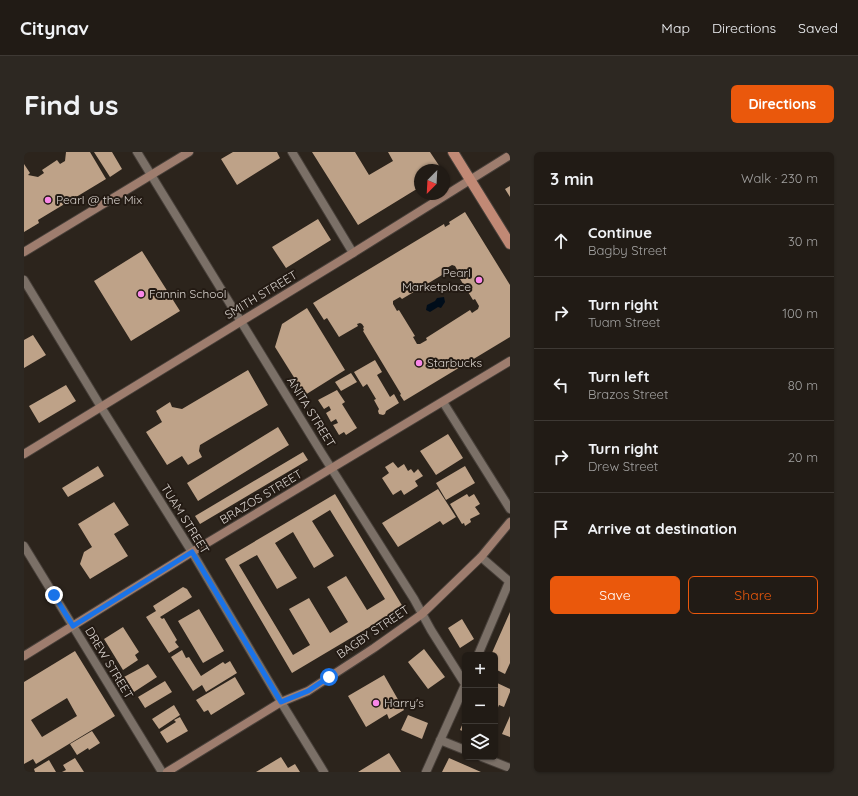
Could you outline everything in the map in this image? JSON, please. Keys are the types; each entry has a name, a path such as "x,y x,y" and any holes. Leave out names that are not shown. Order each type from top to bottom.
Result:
{"main road":[{"path":"24,252 189,152"},
{"path":"453,152 510,244"},
{"name":"SMITH STREET","path":"24,454 353,253 510,155"},
{"name":"BRAZOS STREET","path":"24,656 192,552 510,361"},
{"name":"BAGBY STREET","path":"167,772 281,702 308,691 374,648 422,614 481,557 510,522"}],"street":[{"name":"ANITA STREET","path":"137,152 462,679"},
{"path":"292,152 353,253"},
{"name":"TUAM STREET","path":"24,280 101,407 192,552 324,772"},
{"path":"443,402 510,509"},
{"name":"DREW STREET","path":"24,546 162,772"},
{"path":"479,652 509,582 481,557"},
{"path":"426,772 463,688"},
{"path":"440,740 462,749"},
{"path":"490,760 510,768"}],"water":[{"path":"444,297 445,302 441,308 438,307 430,312 426,310 427,305 435,301 437,298"}],"building":[{"name":"Pearl @ the Mix","path":"66,152 90,152 106,179 38,220 39,223 24,232 24,164 30,173 28,175 38,177 44,173 42,170 57,160 60,164 65,161"},
{"path":"94,152 112,152 122,169 110,177"},
{"path":"233,152 277,152 280,158 237,185 221,159"},
{"path":"312,152 355,152 369,175 393,161 388,152 430,152 438,164 414,164 414,191 358,225"},
{"path":"510,186 510,197 505,189"},
{"path":"465,212 510,285 510,337 404,401 363,331 364,327 362,324 357,324 358,326 339,337 327,318 324,320 313,303 444,224 445,227 450,224 449,222","holes":["452,265 455,266 459,273 457,274 473,300 475,299 479,306 478,309 472,313 470,310 426,338 427,340 417,344 413,337 415,336 399,310 397,311 393,301 400,297 402,299 447,272 445,269"]},
{"path":"318,219 331,240 286,268 272,247"},
{"path":"142,251 180,311 131,341 94,281"},
{"path":"307,308 345,370 305,395 275,347 282,324"},
{"path":"33,335 46,355 24,368 24,340"},
{"path":"375,360 382,372 377,375 390,397 394,394 399,403 386,411 383,415 379,414 379,409 374,400 376,399 367,384 363,387 354,372"},
{"path":"248,370 268,405 200,445 199,451 202,457 188,465 182,456 167,465 146,432 162,422 156,411 170,402 172,407 182,409"},
{"path":"351,373 357,382 341,391 335,382"},
{"path":"66,385 76,401 39,423 29,406"},
{"path":"337,390 345,402 342,404 357,428 346,435 344,432 339,435 333,425 338,423 336,419 331,422 326,413 331,410 329,406 324,409 318,400"},
{"path":"278,427 289,445 198,501 187,483"},
{"path":"448,434 463,458 436,475 420,451"},
{"path":"303,452 308,460 200,524 195,516"},
{"path":"393,462 398,468 404,464 408,471 411,469 414,473 418,469 423,476 415,481 418,486 404,495 401,490 393,495 382,478 389,473 385,467"},
{"path":"98,466 104,476 68,497 62,488"},
{"path":"465,466 475,483 446,500 436,483"},
{"path":"438,489 456,517 443,525 440,521 398,547 382,523"},
{"path":"335,494 403,607 292,673 225,559","holes":["330,510 385,599 367,610 346,576 327,587 348,622 330,633 309,598 289,609 310,645 293,655 239,565 257,555 277,589 297,578 275,543 293,532 314,568 334,556 312,521"]},
{"path":"467,494 469,497 474,494 480,504 475,507 480,514 470,519 471,522 465,526 464,523 462,524 450,504"},
{"path":"114,502 129,525 114,534 128,556 90,579 80,564 84,552 92,547 78,524"},
{"path":"183,587 187,589 192,597 160,617 162,619 164,618 177,640 175,642 179,647 169,653 146,617 156,611 153,606"},
{"path":"199,609 224,651 203,663 178,621"},
{"path":"510,612 510,663 505,674 498,670 498,652 492,652"},
{"path":"462,619 474,639 460,648 448,628"},
{"path":"123,627 139,652 135,655 138,660 123,670 104,639"},
{"path":"424,649 445,677 428,689 408,662"},
{"path":"182,650 186,658 189,657 201,676 223,662 225,664 230,661 237,673 206,692 202,685 193,691 171,657"},
{"path":"75,651 115,716 36,764 33,759 24,764 24,682","holes":["67,698 77,716 42,737 31,720"]},
{"path":"148,664 157,677 134,692 124,677"},
{"name":"Harry's","path":"384,675 404,710 389,719 387,714 366,727 348,696"},
{"path":"235,677 245,694 211,715 208,710 204,712 196,700"},
{"path":"165,681 172,692 145,708 138,697"},
{"path":"498,683 510,689 504,707 499,705 498,708"},
{"path":"174,705 180,715 159,729 152,719"},
{"path":"408,715 428,723 422,739 401,730"},
{"path":"510,716 510,737 502,734"},
{"path":"180,717 188,731 167,743 160,732 176,722 174,720"},
{"path":"92,731 100,743 77,755 70,744"},
{"path":"389,753 401,772 358,772"},
{"path":"281,757 288,768 295,764 300,772 256,772"},
{"path":"75,758 84,772 62,772 66,770 63,765"},
{"path":"449,758 481,772 442,772"},
{"path":"49,760 56,772 35,772 34,769"}],"place":[{"name":"Pearl @ the Mix","path":"48,200"},
{"name":"Pearl Marketplace","path":"479,280"},
{"name":"Fannin School","path":"141,294"},
{"name":"Starbucks","path":"419,363"},
{"name":"Harry's","path":"376,703"}],"route":[{"path":"54,595 73,626 192,552 281,702 308,691 329,677"}]}
